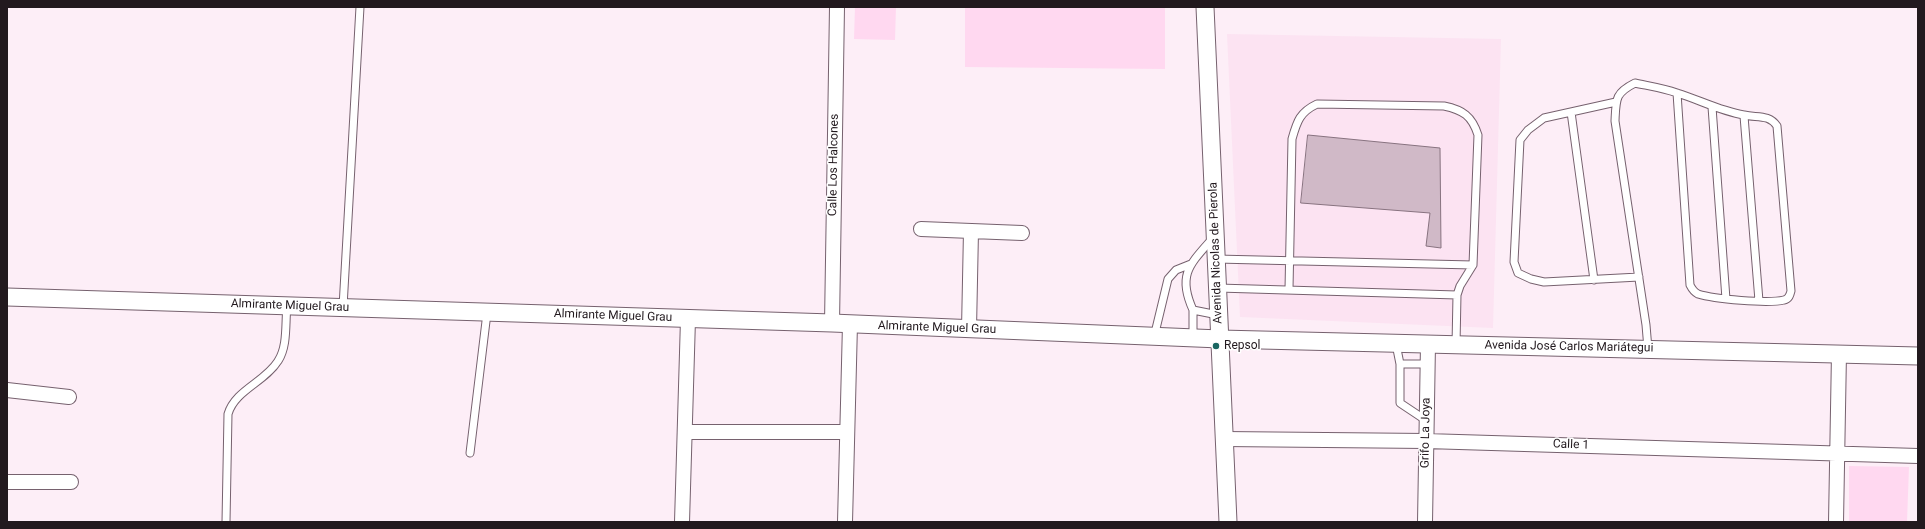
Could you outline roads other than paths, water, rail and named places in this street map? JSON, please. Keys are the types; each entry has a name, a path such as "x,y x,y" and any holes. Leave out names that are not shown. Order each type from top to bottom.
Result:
{"street":[{"name":"Calle Los Halcones","path":"832,323 837,7"},
{"name":"Avenida Nicolas de Pierola","path":"1205,7 1228,522"},
{"path":"921,229 1022,233"},
{"path":"969,329 971,231"},
{"name":"Almirante Miguel Grau","path":"7,297 832,323 1220,339"},
{"path":"682,522 688,319"},
{"path":"844,522 850,324"},
{"name":"Avenida José Carlos Mariátegui","path":"1220,339 1396,344 1839,352 1918,356"},
{"name":"Grifo La Joya","path":"1425,522 1428,344"},
{"path":"1836,522 1836,453 1839,352"},
{"path":"7,390 69,396"},
{"path":"685,432 847,432"},
{"name":"Calle 1","path":"1224,439 1426,441 1918,456"},
{"path":"7,482 71,482"}],"lane":[{"path":"343,308 360,7"},
{"path":"1648,349 1639,277 1615,121 1616,102 1621,90 1635,83 1677,93 1712,107 1744,116 1768,118 1773,120 1777,126 1790,283 1789,297 1785,300 1759,301 1726,299 1698,294 1690,285 1677,93"},
{"path":"1616,102 1544,118 1528,130 1520,140 1514,262 1518,273 1531,279 1544,282 1639,277"},
{"path":"1289,289 1292,139 1299,118 1306,109 1317,104 1444,106 1454,108 1474,122 1478,135 1474,265 1460,286 1457,295 1456,345"},
{"path":"1712,107 1726,299"},
{"path":"1571,112 1594,280"},
{"path":"1744,116 1759,301"},
{"path":"1154,336 1168,279 1176,270 1190,264 1215,236"},
{"path":"1216,259 1474,265"},
{"path":"1190,264 1186,279 1186,294 1193,310 1193,338"},
{"path":"1218,288 1457,295"},
{"path":"226,522 229,410 231,405 239,396 268,374 279,360 283,349 287,306"},
{"path":"1193,310 1218,315"},
{"path":"470,453 487,312"},
{"path":"1396,344 1400,364 1400,403 1427,421"},
{"path":"1400,364 1428,364"}],"place":[{"name":"Repsol","path":"1216,346"}]}
